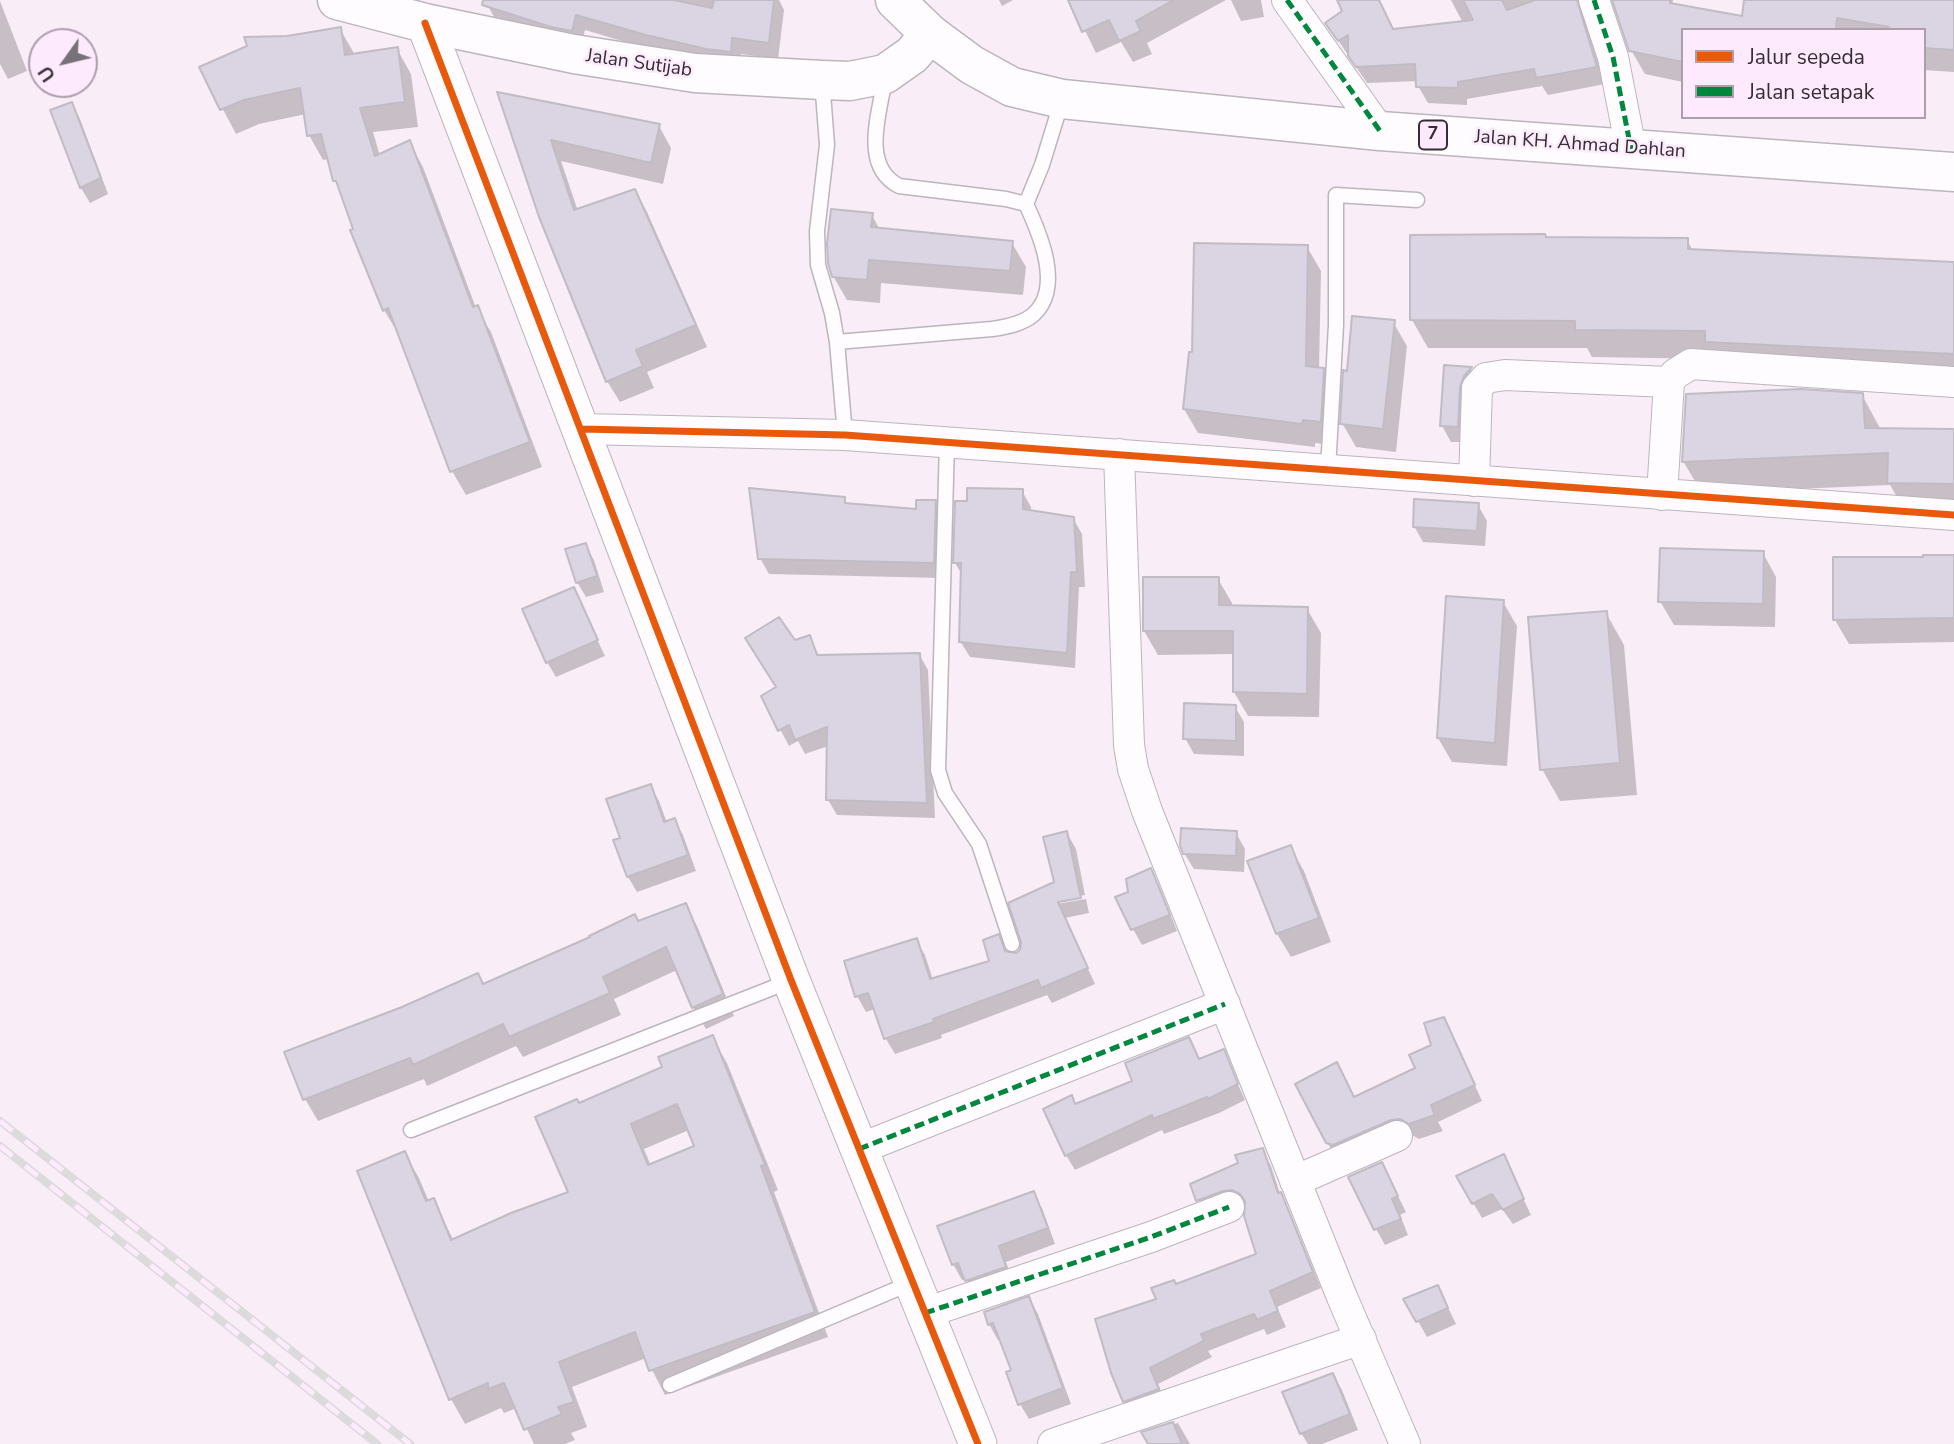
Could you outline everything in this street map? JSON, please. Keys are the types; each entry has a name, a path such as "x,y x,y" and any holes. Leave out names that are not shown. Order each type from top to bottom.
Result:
{"main road":[{"name":"Jalan Sutijab","path":"337,0 425,23 574,54 682,71 822,80 850,81 886,74 912,55 930,34"},
{"name":"7","path":"895,0 930,34"},
{"name":"Jalan KH. Ahmad Dahlan","path":"930,34 972,65 1012,87 1062,99 1380,131 1954,172"}],"street":[{"path":"1287,0 1380,131"},
{"path":"1594,0 1613,57 1631,149"},
{"path":"425,23 791,980 978,1444"},
{"path":"1662,495 1668,382 1691,364 1954,382"},
{"path":"1474,481 1477,388 1486,378 1506,375 1668,382"},
{"path":"582,429 845,435 1954,515"},
{"path":"1119,454 1129,745 1133,769 1147,811 1295,1181 1405,1444"},
{"path":"859,1149 1225,1004"},
{"path":"1295,1181 1397,1136"},
{"path":"919,1298 1151,1237 1229,1207"},
{"path":"1053,1444 1361,1339"}],"lane":[{"path":"886,74 876,152 878,166 890,182 899,186 1006,199 1026,204"},
{"path":"822,80 827,145 817,231 818,265 837,342 845,435"},
{"path":"837,342 992,329 1015,325 1034,314 1046,293 1047,268 1042,237 1026,204 1042,165 1062,99"},
{"path":"1328,470 1336,325 1336,195 1417,200"},
{"path":"947,442 938,770 945,793 979,844 1012,944"},
{"path":"411,1130 791,980"},
{"path":"670,1385 919,1298"}],"building":[{"path":"483,0 674,0 712,8 714,0 774,0 769,43 732,38 731,52 646,35 576,15 572,31 551,27 482,5"},
{"path":"1068,0 1174,0 1136,21 1141,31 1119,41 1109,20 1082,32"},
{"path":"1337,0 1379,0 1393,29 1473,20 1463,0 1502,0 1507,10 1535,0 1577,0 1597,67 1536,78 1534,69 1458,82 1458,88 1416,87 1415,64 1356,67 1348,56 1348,35 1338,41 1325,23 1342,11"},
{"path":"1612,0 1670,0 1670,3 1742,16 1744,0 1954,0 1954,50 1926,48 1926,28 1889,28 1837,18 1836,28 1681,28 1681,62 1629,51"},
{"path":"341,27 345,55 398,47 405,102 360,108 375,156 410,140 473,307 478,305 530,442 450,472 388,308 383,311 350,230 353,229 336,181 333,181 321,134 307,136 300,88 244,100 220,110 199,67 247,46 244,37 287,36"},
{"path":"497,92 660,124 651,163 551,140 574,210 635,189 696,325 636,350 643,366 606,382 539,217"},
{"path":"72,102 101,178 80,188 50,110"},
{"path":"831,209 873,213 871,227 1013,241 1010,271 869,260 867,280 832,277 827,243"},
{"path":"1545,234 1546,237 1688,238 1688,249 1954,262 1954,354 1705,342 1705,331 1575,330 1575,321 1410,320 1410,235"},
{"path":"1194,243 1308,245 1306,366 1324,368 1321,422 1303,420 1302,424 1183,409 1189,352 1192,352"},
{"path":"1352,316 1395,320 1383,429 1340,424 1343,370 1347,371"},
{"path":"1444,365 1472,367 1464,376 1460,387 1458,427 1440,426"},
{"path":"1800,389 1863,393 1865,428 1954,429 1954,484 1887,483 1888,453 1682,462 1686,394"},
{"path":"749,488 845,497 845,503 916,509 916,500 936,500 934,563 758,559"},
{"path":"967,488 1023,489 1023,509 1074,517 1077,572 1071,572 1067,653 959,642 961,563 953,563 955,501 967,501"},
{"path":"1414,499 1479,503 1477,531 1413,527"},
{"path":"586,543 597,576 576,583 565,549"},
{"path":"1660,548 1764,551 1763,604 1658,602"},
{"path":"1954,555 1954,618 1833,620 1833,557"},
{"path":"1143,577 1219,577 1219,605 1308,607 1307,694 1233,692 1233,631 1143,631"},
{"path":"574,587 598,640 546,663 522,609"},
{"path":"1446,596 1504,600 1495,743 1437,738"},
{"path":"1607,611 1620,763 1540,770 1528,617"},
{"path":"779,617 795,640 810,635 817,655 920,653 927,803 826,800 827,727 795,740 789,725 778,731 761,696 776,687 745,638"},
{"path":"1184,703 1236,705 1236,741 1183,739"},
{"path":"651,784 664,822 675,818 688,855 627,877 613,840 620,838 606,799"},
{"path":"1181,828 1237,831 1236,856 1183,854 1180,846"},
{"path":"1067,831 1081,898 1058,902 1088,968 1041,988 1038,980 884,1039 868,993 855,997 844,961 917,938 930,979 989,961 983,940 999,934 1005,951 1016,953 1020,950 1021,942 1008,903 1054,882 1043,837"},
{"path":"1291,845 1319,918 1276,934 1247,861"},
{"path":"1151,868 1170,915 1131,930 1115,897 1128,892 1126,879"},
{"path":"686,903 723,994 692,1008 666,947 603,977 610,993 509,1037 503,1024 413,1065 410,1058 303,1100 284,1052 402,1007 478,973 483,984 635,914 638,921"},
{"path":"1444,1017 1475,1085 1431,1105 1435,1115 1409,1124 1400,1119 1391,1120 1333,1145 1326,1143 1295,1084 1337,1062 1354,1097 1415,1068 1409,1055 1431,1045 1424,1023"},
{"path":"713,1035 765,1165 761,1166 815,1312 649,1371 635,1332 559,1362 574,1402 558,1407 562,1414 524,1430 504,1383 488,1389 488,1383 449,1400 357,1171 405,1151 426,1201 434,1198 451,1240 511,1213 568,1192 535,1117 577,1099 579,1103 662,1067 658,1057","holes":["677,1104 694,1146 648,1165 631,1124"]},
{"path":"1189,1037 1199,1059 1224,1049 1238,1084 1208,1099 1207,1097 1153,1119 1152,1115 1065,1156 1043,1109 1072,1095 1075,1104 1132,1081 1125,1063"},
{"path":"1263,1148 1278,1193 1281,1192 1313,1272 1270,1291 1278,1311 1257,1320 1254,1314 1201,1334 1204,1341 1150,1368 1159,1389 1123,1402 1111,1373 1095,1319 1156,1299 1151,1288 1174,1280 1176,1284 1256,1254 1244,1216 1245,1201 1240,1194 1232,1190 1223,1191 1196,1201 1190,1184 1238,1163 1235,1155"},
{"path":"1504,1154 1524,1199 1503,1210 1492,1194 1472,1204 1456,1176"},
{"path":"1382,1162 1398,1196 1392,1199 1401,1219 1374,1230 1348,1177"},
{"path":"1034,1191 1048,1228 999,1246 1006,1267 965,1281 958,1263 952,1265 937,1226"},
{"path":"1438,1285 1448,1308 1416,1322 1403,1299"},
{"path":"1029,1296 1063,1388 1018,1405 1006,1372 1011,1370 993,1323 988,1325 984,1312"},
{"path":"1333,1373 1350,1414 1300,1434 1282,1392"},
{"path":"1173,1422 1182,1444 1148,1444 1141,1432"}],"railway":[{"path":"0,1121 410,1444"},
{"path":"0,1146 377,1444"}],"marked path":[{"path":"1287,0 1380,131"},
{"path":"1594,0 1613,57 1631,149"},
{"path":"859,1149 1225,1004"},
{"path":"925,1313 1151,1237 1229,1207"}],"cycle path":[{"path":"425,23 791,980 978,1444"},
{"path":"582,429 845,435 1954,515"}]}
